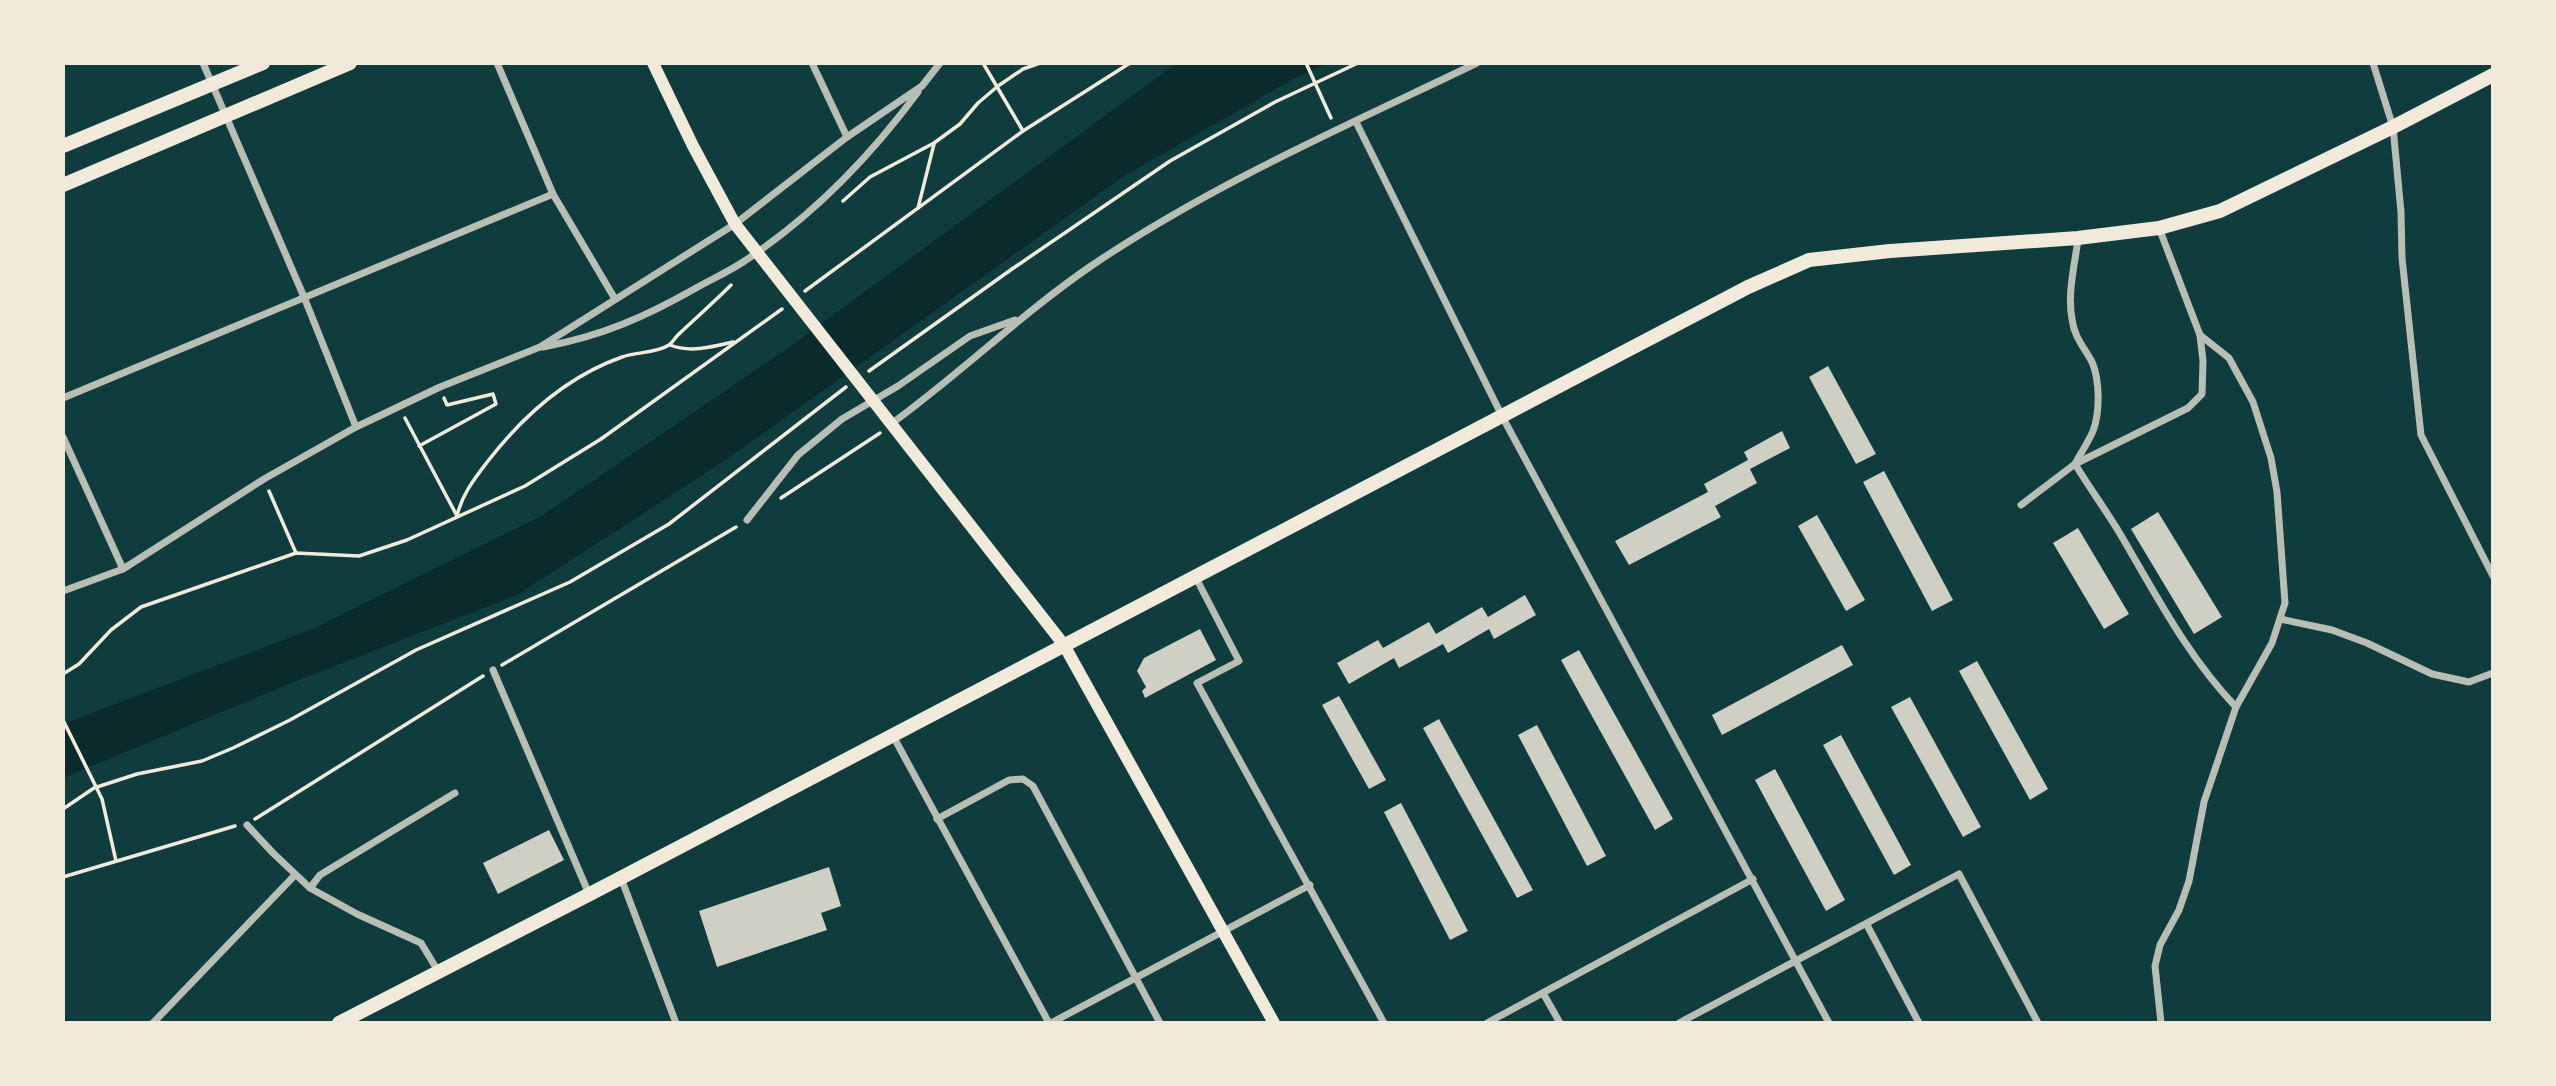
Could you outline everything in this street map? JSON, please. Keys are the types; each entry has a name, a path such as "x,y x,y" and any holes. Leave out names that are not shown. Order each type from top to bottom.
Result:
{"main road":[{"path":"63,146 263,63"},
{"path":"63,185 350,63"},
{"path":"653,63 735,224 1064,645 1274,1023"},
{"path":"339,1023 1748,287 1809,260 1890,251 2078,238 2159,228 2220,211 2493,75"}],"street":[{"path":"203,63 304,297 356,427"},
{"path":"497,63 553,194 615,299"},
{"path":"812,63 847,137"},
{"path":"540,347 580,340 652,313 743,262 800,219 850,174 891,129 940,63"},
{"path":"888,420 919,404 1019,319 1091,266 1175,213 1252,170 1477,63"},
{"path":"2373,63 2380,78 2393,127 2401,212 2402,258 2421,435 2493,576"},
{"path":"63,591 123,569 264,479 356,427 440,387 540,347 735,224 847,137 922,86"},
{"path":"1356,122 1502,416 1829,1023"},
{"path":"63,398 553,194"},
{"path":"2021,505 2075,464 2188,408 2202,394 2203,361 2200,335 2159,228"},
{"path":"2075,464 2093,430 2097,410 2092,364 2079,343 2071,318 2071,290 2078,238"},
{"path":"747,520 798,455 842,419 898,386 970,336 1019,319"},
{"path":"2161,1023 2155,966 2160,945 2179,910 2189,881 2204,802 2236,707 2272,642 2286,603 2277,492 2271,458 2253,402 2239,374 2229,358 2200,335"},
{"path":"63,438 123,569"},
{"path":"2075,464 2181,638 2212,682 2236,707"},
{"path":"1195,575 1239,661 1197,683 1384,1023"},
{"path":"2280,619 2332,630 2367,643 2432,674 2469,682 2493,673"},
{"path":"493,670 590,894"},
{"path":"892,734 1050,1023 1310,885"},
{"path":"937,819 1009,780 1023,779 1033,786 1160,1023"},
{"path":"310,888 320,875 455,793"},
{"path":"247,825 310,888 357,914 421,943 438,971"},
{"path":"1679,1023 1959,874 2038,1023"},
{"path":"153,1023 295,875"},
{"path":"621,878 676,1023"},
{"path":"1487,1023 1753,879"},
{"path":"1867,925 1919,1023"},
{"path":"1543,993 1560,1023"}],"path":[{"path":"983,63 1023,131"},
{"path":"842,201 870,177 934,143 960,124 978,103 998,86 1023,69 1040,63"},
{"path":"799,296 1023,131 1130,63"},
{"path":"1306,63 1331,118"},
{"path":"869,370 1170,161 1314,82 1358,63"},
{"path":"917,210 934,143"},
{"path":"670,345 678,334 738,278"},
{"path":"63,674 79,664 111,630 141,607 296,553 359,556 407,540 525,486 590,446 789,304"},
{"path":"457,516 460,502 473,480 513,430 570,383 623,357 670,345 680,349 696,349 735,342"},
{"path":"63,809 97,787 136,774 202,761 233,748 290,720 416,650 569,582 669,524 847,386"},
{"path":"419,446 496,404 493,394 447,405 440,387"},
{"path":"399,407 457,516"},
{"path":"264,479 296,553"},
{"path":"63,720 97,787 116,861"}],"water":[{"path":"1177,63 1328,63 1295,78 1124,176 724,461 517,595 306,677 63,778 63,724 315,628 543,515 784,351"}],"building":[{"path":"1828,366 1876,454 1856,464 1809,377"},
{"path":"1782,431 1790,448 1750,469 1757,483 1715,506 1721,517 1629,565 1615,541 1708,492 1704,484 1748,460 1744,452"},
{"path":"1884,471 1953,600 1932,611 1863,482"},
{"path":"2158,512 2222,617 2194,634 2131,529"},
{"path":"1817,515 1865,600 1846,611 1798,526"},
{"path":"2078,528 2129,614 2104,629 2053,543"},
{"path":"1525,595 1536,615 1494,639 1489,629 1448,653 1443,644 1399,668 1394,658 1349,684 1337,663 1378,640 1383,648 1429,622 1436,634 1482,607 1488,617"},
{"path":"1200,629 1216,660 1145,698 1142,691 1146,687 1137,671 1144,658"},
{"path":"1842,645 1853,665 1722,735 1712,715"},
{"path":"1579,650 1673,819 1655,830 1561,660"},
{"path":"1977,661 2048,789 2030,800 1959,671"},
{"path":"1339,696 1386,780 1369,789 1322,705"},
{"path":"1910,697 1981,827 1963,837 1891,707"},
{"path":"1439,719 1533,890 1517,898 1423,728"},
{"path":"1537,725 1606,856 1587,866 1518,735"},
{"path":"1841,735 1911,865 1894,875 1823,745"},
{"path":"1775,769 1845,900 1826,911 1755,780"},
{"path":"1401,803 1468,931 1450,940 1384,812"},
{"path":"549,830 564,860 498,894 483,863"},
{"path":"829,867 841,906 821,913 827,930 717,967 699,911"}]}
